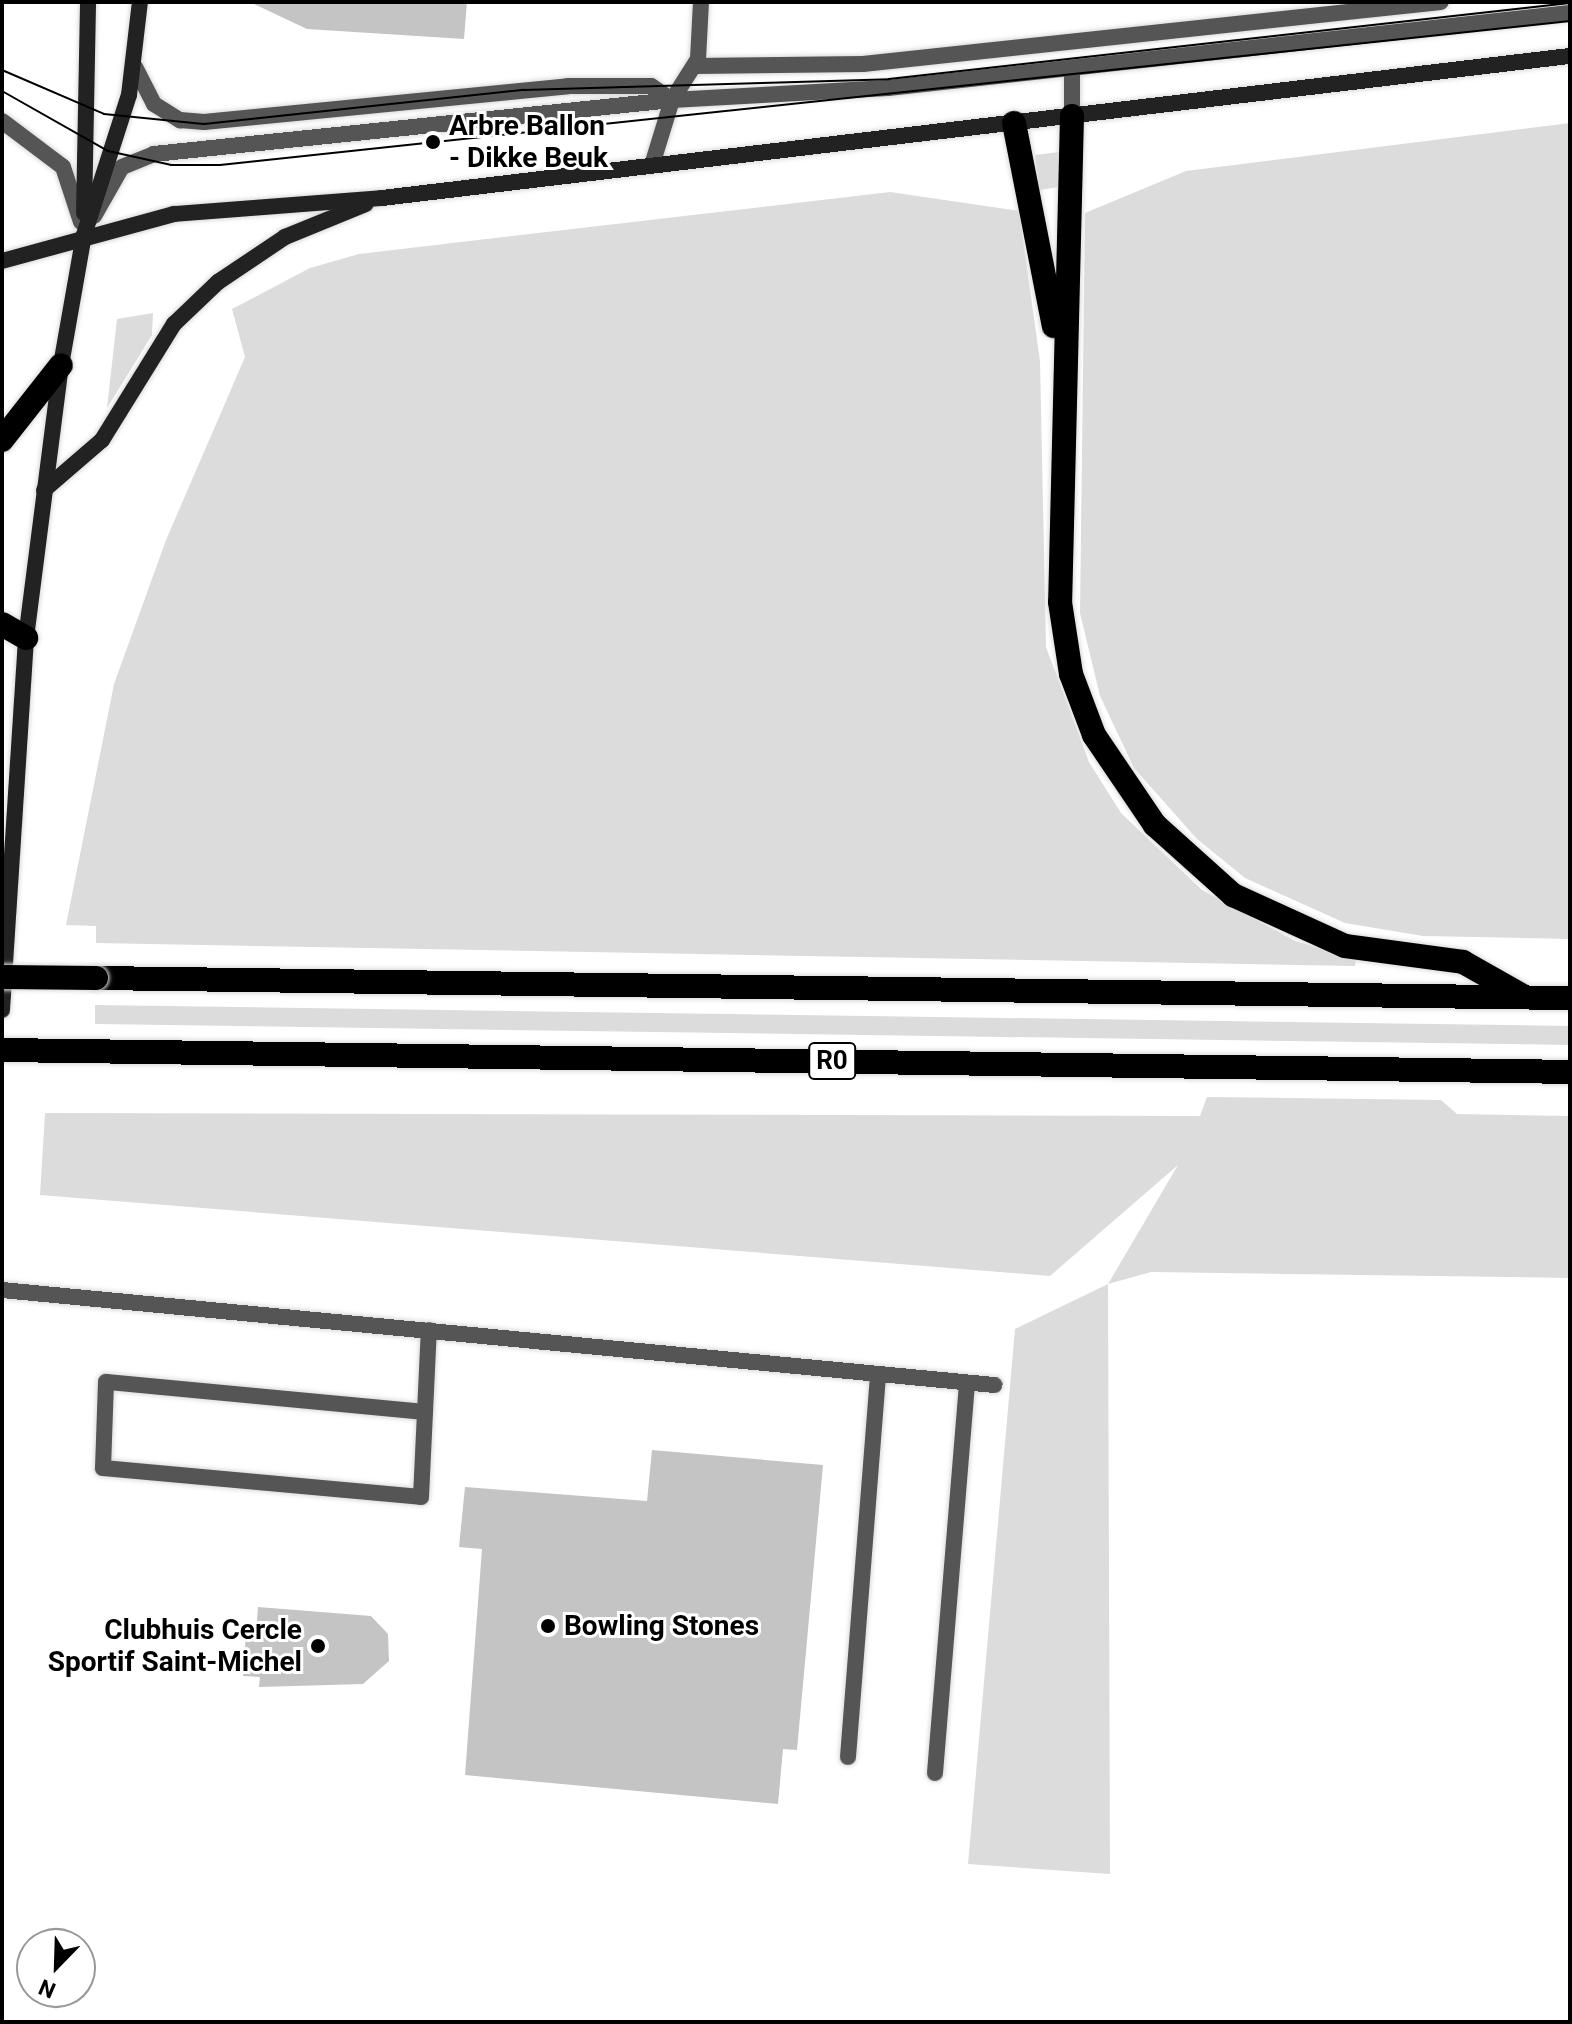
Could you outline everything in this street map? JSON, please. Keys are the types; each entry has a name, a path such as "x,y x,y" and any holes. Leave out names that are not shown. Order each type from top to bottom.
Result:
{"highway":[{"path":"1072,116 1061,360 1064,640 1094,735 1132,796 1203,873 1260,912 1345,946 1463,962 1525,997"},
{"path":"1014,123 1061,360"},
{"path":"2,440 61,365"},
{"path":"2,624 26,638"},
{"path":"2,977 1570,998"},
{"name":"R0","path":"2,1050 1570,1072"}],"main road":[{"path":"84,235 88,2"},
{"path":"2,1010 26,638 61,365 84,235 135,67 140,2"},
{"path":"2,261 84,235 174,214 382,198 1570,56"},
{"path":"44,490 102,440 174,324 218,282 285,237 382,198"}],"street":[{"path":"652,165 672,100 695,66 701,2"},
{"path":"695,66 863,64 1441,2"},
{"path":"84,235 122,167 154,154 672,100 1072,68 1570,13"},
{"path":"135,67 154,104 180,120 204,122 568,86 651,86 672,100"},
{"path":"1072,68 1072,116"},
{"path":"2,121 63,167 84,235"},
{"path":"2,1290 994,1385"},
{"path":"425,1412 106,1382 103,1468 421,1497 429,1330"},
{"path":"848,1757 878,1374"},
{"path":"935,1773 967,1383"}],"shaded area":[{"path":"1570,123 1570,939 1423,936 1345,923 1245,878 1197,839 1134,768 1100,696 1080,613 1085,213 1186,171"},
{"path":"1059,152 1059,187 1039,190 1035,155"},
{"path":"890,192 1019,211 1040,361 1046,647 1089,762 1121,813 1202,890 1295,941 1356,959 1355,966 96,943 96,926 66,925 114,684 166,540 245,357 232,309 310,268 359,254"},
{"path":"153,313 152,335 107,408 117,319"},
{"path":"95,1005 1570,1026 1570,1045 95,1024"},
{"path":"1207,1097 1441,1100 1457,1114 1570,1116 1570,1278 1151,1272 1108,1284 1178,1165 1050,1276 40,1195 45,1113 1200,1116"},
{"path":"1108,1284 1110,1874 968,1864 1015,1329"}],"building":[{"path":"250,2 467,2 464,39 307,29"},
{"path":"652,1450 823,1465 797,1750 783,1749 778,1804 465,1775 482,1549 459,1547 465,1487 647,1501"},
{"name":"Clubhuis Cercle Sportif Saint-Michel","path":"258,1607 371,1616 388,1634 389,1661 363,1684 259,1687 260,1677 243,1676 246,1633 256,1634"}],"tram line":[{"path":"2,70 104,114 204,124 524,90 889,79 1570,3"},
{"path":"2,91 108,151 171,165 220,165 1570,21"}],"place":[{"name":"Arbre Ballon - Dikke Beuk","path":"433,142"},
{"name":"Bowling Stones","path":"548,1626"},
{"name":"Clubhuis Cercle Sportif Saint-Michel","path":"318,1646"}]}
